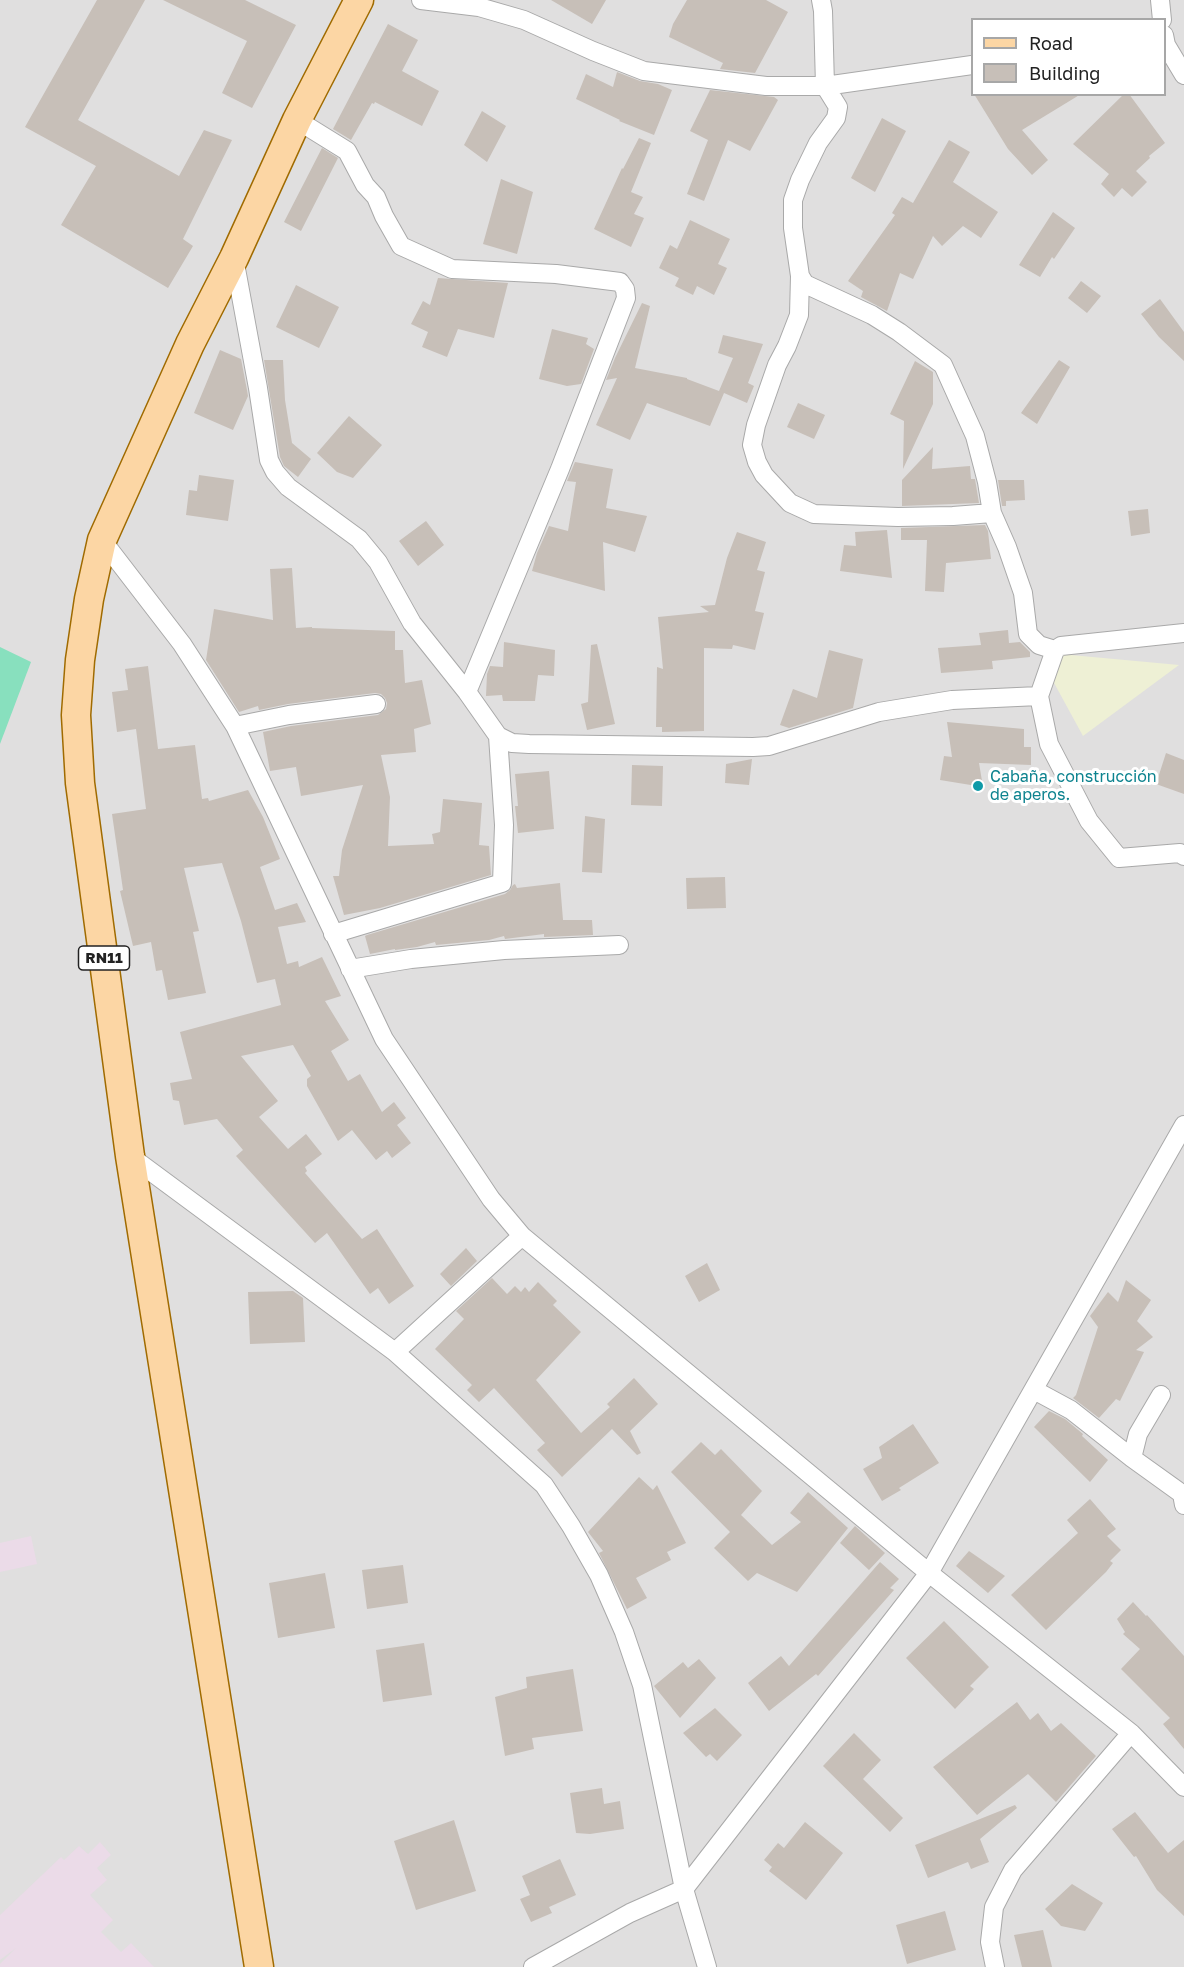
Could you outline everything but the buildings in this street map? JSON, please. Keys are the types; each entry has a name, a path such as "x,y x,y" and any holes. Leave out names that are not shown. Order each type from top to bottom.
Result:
{"main road":[{"name":"RN11","path":"259,1967 130,1156 80,783 76,715 80,660 89,599 102,540 190,344 234,258 297,120 359,0"}],"street":[{"path":"421,0 479,7 524,20 644,71 766,86 825,86 971,65"},
{"path":"821,0 825,86 838,107 836,118 818,142 793,200 793,228 800,276 799,315 777,364 756,424 752,445 757,462 764,476 790,503 814,514 898,516 992,513"},
{"path":"1160,0 1162,18"},
{"path":"1166,44 1184,75"},
{"path":"297,120 347,152 365,185 376,197 401,246 452,269 566,275 620,282 625,289 626,298 564,458 467,692"},
{"path":"234,258 269,460 275,472 288,487 359,539 378,562 412,623 467,692 498,736 512,743 529,744 769,746 879,712 952,700 1039,696"},
{"path":"800,276 806,284 872,315 943,365 975,436 987,482 992,513 1018,575 1023,593 1028,634 1040,645 1054,650 1068,644 1184,633"},
{"path":"102,540 182,644 235,726 384,1040 491,1199 522,1236 929,1573 1131,1733 1184,1786"},
{"path":"1054,650 1039,696 1049,744 1089,821 1119,858 1179,853 1184,856"},
{"path":"235,726 289,715 376,704"},
{"path":"333,934 502,883 504,825 498,736"},
{"path":"350,969 411,959 504,950 619,945"},
{"path":"533,1967 630,1912 684,1889 929,1573 1184,1125"},
{"path":"130,1156 395,1352 544,1485 599,1575 624,1632 642,1685 684,1889 707,1967"},
{"path":"395,1352 522,1236"},
{"path":"1034,1390 1071,1410 1182,1494 1184,1505"},
{"path":"1132,1458 1138,1434 1161,1395"},
{"path":"995,1967 990,1942 994,1907 1013,1870 1131,1733"}],"shaded area":[{"path":"0,0 1184,0 1184,1967 0,1967"},
{"path":"31,1536 37,1564 0,1572 0,1543"},
{"path":"100,1842 111,1855 97,1868 107,1880 90,1895 113,1920 101,1932 121,1952 131,1943 154,1967 0,1967 0,1964 16,1948 0,1960 0,1915 61,1857 64,1860 79,1846 88,1854"}],"green space":[{"path":"0,647 31,662 0,744"},
{"path":"1060,654 1179,665 1083,736 1047,670"}],"place":[{"name":"Cabaña, construcción de aperos.","path":"978,786"}]}
